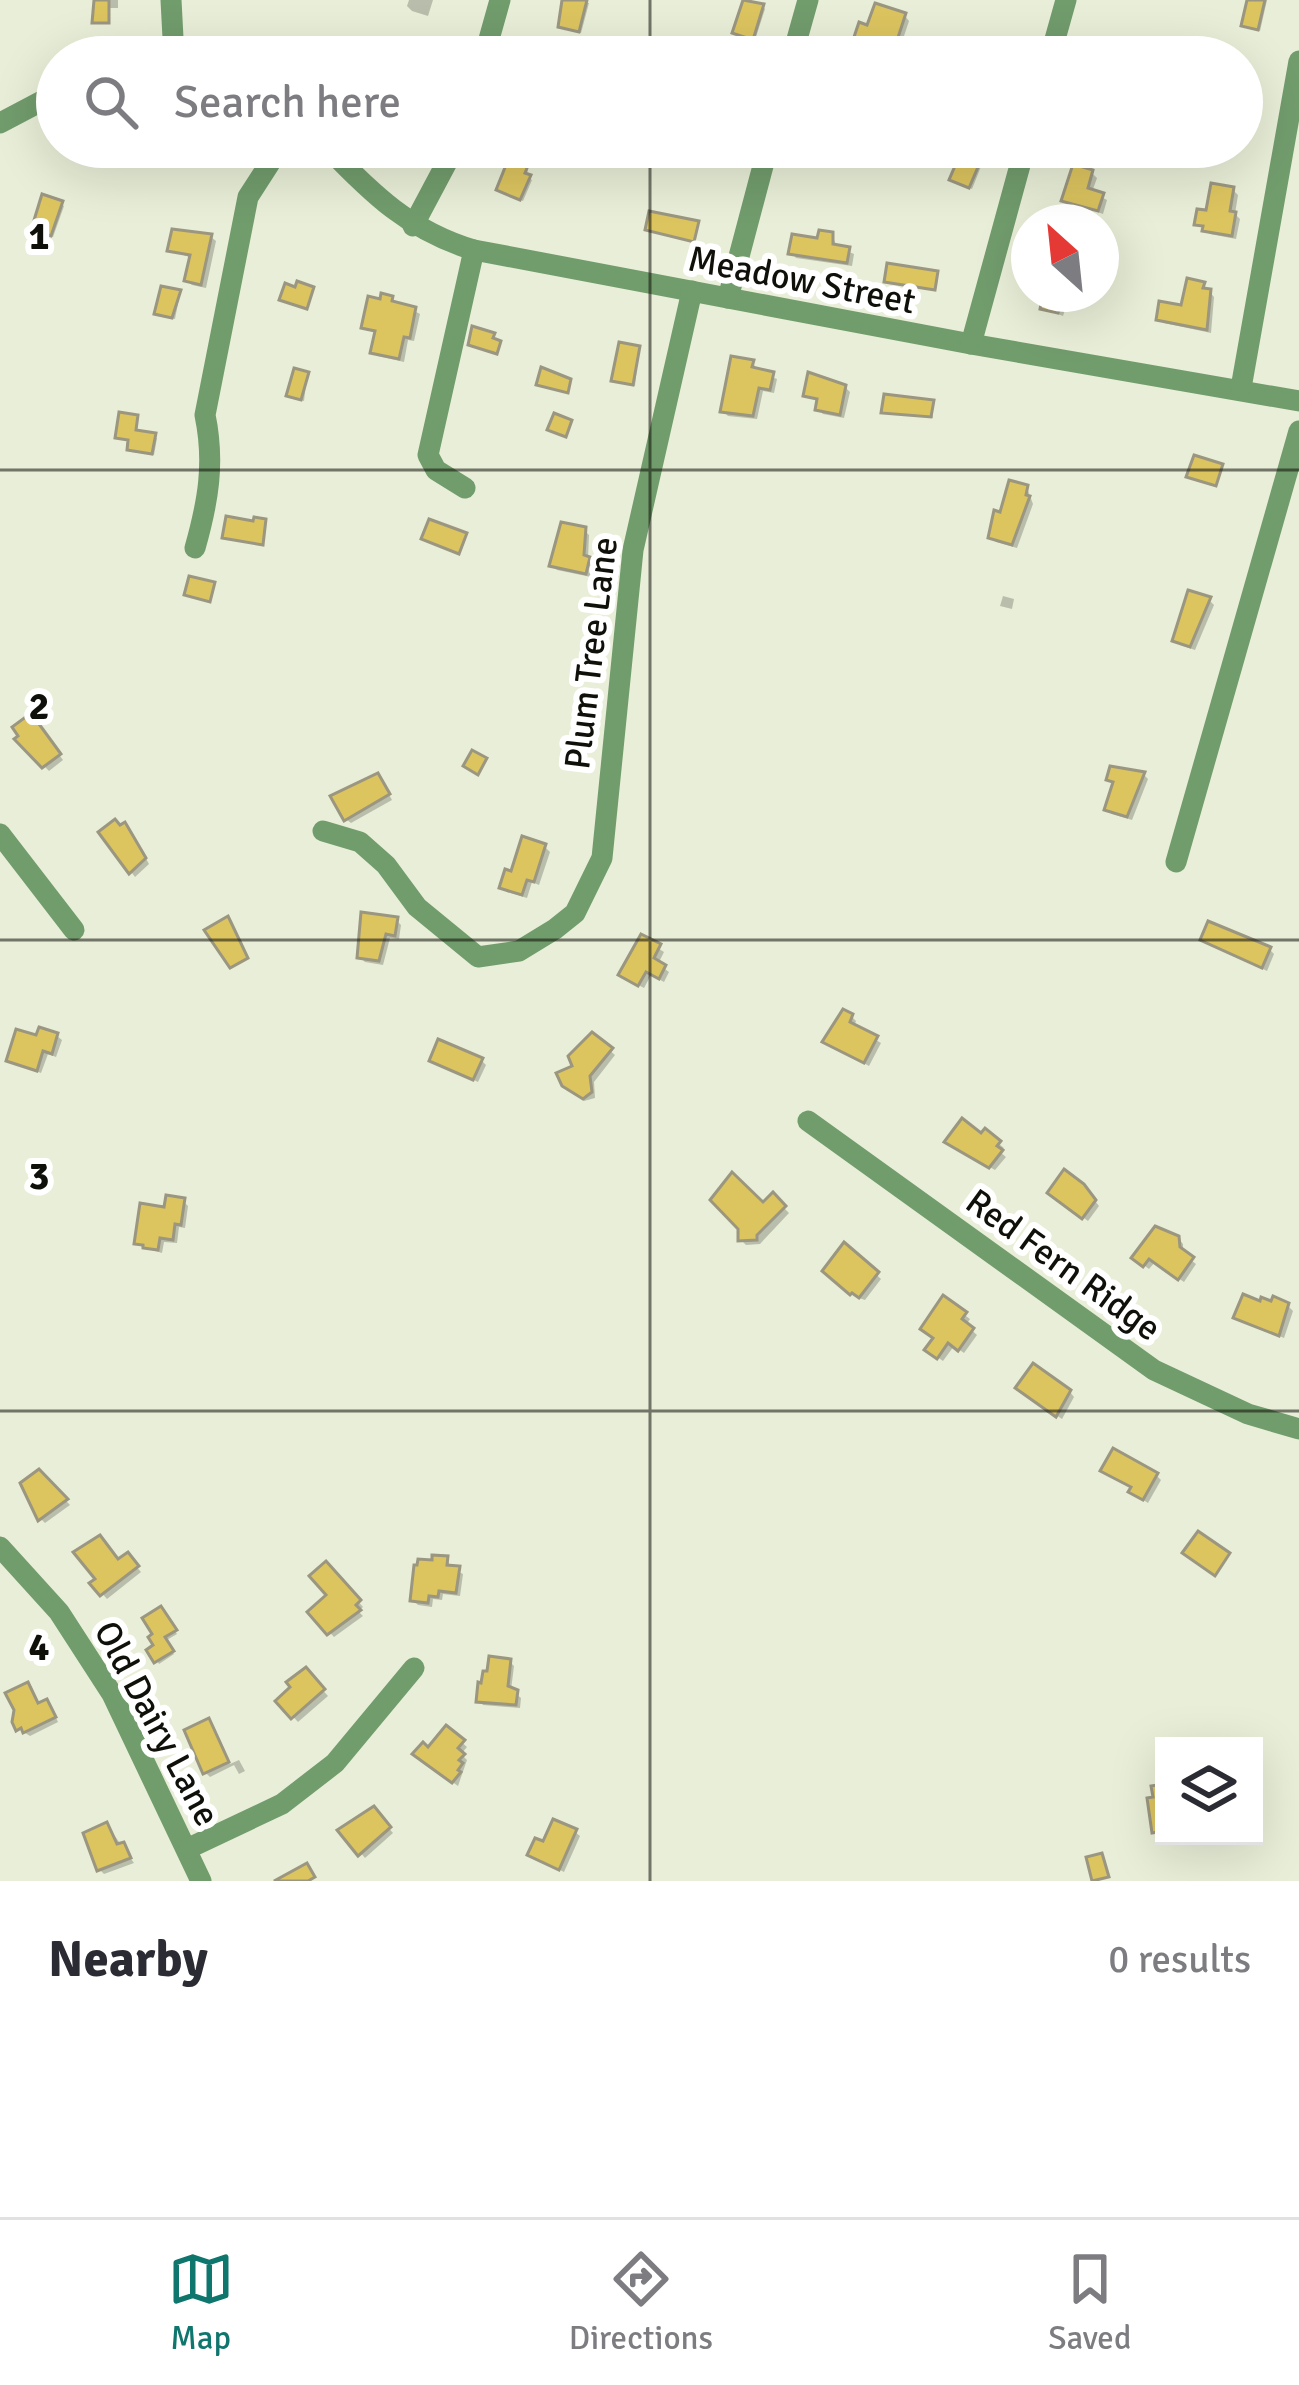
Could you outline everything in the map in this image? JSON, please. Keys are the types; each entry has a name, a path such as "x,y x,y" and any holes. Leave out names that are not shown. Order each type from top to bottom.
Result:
{"street":[{"path":"171,0 173,36"},
{"path":"490,36 500,0"},
{"path":"798,36 808,0"},
{"path":"1056,36 1066,0"},
{"path":"1241,388 1299,62"},
{"path":"0,123 36,104"},
{"path":"195,548 211,488 205,416 248,197 267,168"},
{"name":"Meadow Street","path":"347,168 413,226 474,250 1299,401"},
{"path":"413,226 444,168"},
{"path":"728,298 762,168"},
{"path":"971,344 1019,168"},
{"path":"465,488 436,470 428,455 474,250"},
{"name":"Plum Tree Lane","path":"323,831 360,842 386,865 417,907 478,957 519,950 575,913 602,858 633,550 692,292"},
{"path":"1176,862 1299,431"},
{"path":"0,834 74,930"},
{"name":"Red Fern Ridge","path":"808,1121 1154,1370 1248,1414 1299,1430"},
{"name":"Old Dairy Lane","path":"0,1547 59,1612 112,1694 201,1881"},
{"path":"189,1848 282,1804 335,1763 414,1668"}],"building":[{"path":"94,0 109,0 109,23 92,23"},
{"path":"562,0 587,0 579,32 558,27"},
{"path":"743,0 764,4 754,36 732,33"},
{"path":"1247,0 1265,0 1258,30 1241,26"},
{"path":"875,3 906,13 899,36 854,36 859,22 867,25"},
{"path":"505,168 527,168 525,173 531,175 520,200 496,190"},
{"path":"954,168 978,168 969,188 949,180"},
{"path":"1072,168 1093,170 1088,188 1104,193 1100,204 1061,201"},
{"path":"1211,183 1234,187 1232,236 1194,225 1197,209 1206,210"},
{"path":"42,194 63,201 51,236 31,230"},
{"path":"649,211 699,221 694,242 645,230"},
{"path":"172,229 212,234 201,285 184,281 190,255 167,251"},
{"path":"819,230 833,232 833,244 850,247 847,263 788,254 792,234 817,238"},
{"path":"887,263 938,271 935,290 884,282"},
{"path":"1187,278 1205,282 1203,288 1211,289 1207,330 1156,320 1159,301 1181,305"},
{"path":"297,281 314,287 307,309 279,300 285,283 295,287"},
{"path":"161,286 181,290 172,318 154,314"},
{"path":"381,293 416,307 410,338 404,337 399,359 370,353 375,331 361,328 368,296 380,299"},
{"path":"472,326 495,333 493,338 501,341 497,354 468,345"},
{"path":"619,342 640,346 633,385 611,381"},
{"path":"731,356 754,360 752,367 774,372 770,390 759,388 753,416 720,412"},
{"path":"541,367 571,379 568,393 536,385"},
{"path":"294,368 309,372 301,400 286,396"},
{"path":"808,372 846,385 840,415 815,410 817,399 803,396"},
{"path":"884,394 934,400 931,417 881,413"},
{"path":"119,412 138,415 136,430 156,433 152,454 127,450 128,440 115,438"},
{"path":"554,413 572,420 566,437 547,430"},
{"path":"1194,455 1223,464 1216,486 1186,477"},
{"path":"1009,480 1028,485 1026,495 1030,496 1012,545 988,538 994,510 1000,512"},
{"path":"226,516 266,519 263,545 222,538"},
{"path":"429,519 467,533 459,554 421,539"},
{"path":"561,522 586,527 584,555 590,557 586,574 549,566"},
{"path":"189,576 215,582 210,602 184,595"},
{"path":"1188,590 1211,597 1190,647 1172,641"},
{"path":"31,713 61,754 42,768 14,739 18,736 12,727"},
{"path":"472,750 487,758 478,775 463,766"},
{"path":"1110,766 1145,772 1127,817 1104,810 1113,782 1106,780"},
{"path":"378,773 390,794 344,821 330,796"},
{"path":"115,819 120,825 125,822 146,858 129,874 98,832"},
{"path":"522,836 546,844 534,882 527,880 522,895 499,888 505,869 511,871"},
{"path":"361,912 398,917 395,936 386,934 379,961 357,958"},
{"path":"228,916 248,958 230,968 204,930"},
{"path":"1208,921 1271,947 1262,968 1200,940"},
{"path":"641,934 661,944 654,958 666,965 659,979 646,972 638,986 618,975"},
{"path":"843,1009 853,1014 850,1022 878,1036 864,1063 822,1042"},
{"path":"39,1027 58,1033 52,1054 43,1051 37,1071 6,1061 16,1029 36,1035"},
{"path":"592,1032 613,1048 590,1076 592,1092 583,1099 562,1086 556,1073 572,1066 568,1056"},
{"path":"438,1039 483,1058 473,1080 429,1061"},
{"path":"962,1118 1001,1141 997,1146 1003,1150 989,1168 944,1142"},
{"path":"1064,1169 1096,1200 1082,1219 1047,1193"},
{"path":"732,1172 763,1202 773,1192 786,1206 757,1240 738,1241 738,1229 710,1200"},
{"path":"166,1195 185,1198 173,1240 160,1238 158,1250 134,1244 140,1203 164,1207"},
{"path":"1155,1226 1179,1236 1180,1247 1194,1257 1178,1280 1149,1259 1143,1267 1131,1258"},
{"path":"844,1242 879,1272 859,1298 822,1271"},
{"path":"1243,1294 1260,1301 1261,1297 1271,1301 1273,1296 1289,1303 1279,1336 1233,1318"},
{"path":"943,1295 967,1312 962,1319 974,1328 958,1351 948,1343 937,1359 924,1350 933,1338 920,1329"},
{"path":"1033,1363 1071,1390 1056,1417 1015,1388"},
{"path":"1113,1448 1158,1473 1143,1500 1128,1492 1131,1487 1100,1471"},
{"path":"39,1469 68,1499 38,1521 20,1483"},
{"path":"1198,1531 1230,1553 1215,1576 1182,1553"},
{"path":"100,1535 118,1559 128,1552 139,1566 100,1596 89,1583 95,1579 73,1552"},
{"path":"432,1555 448,1556 447,1565 460,1566 456,1593 439,1591 438,1597 429,1596 428,1603 410,1601 414,1565 418,1559 432,1560"},
{"path":"326,1561 361,1600 356,1605 361,1610 327,1635 307,1612 326,1595 309,1576"},
{"path":"161,1606 177,1630 165,1637 174,1651 154,1663 146,1650 153,1645 148,1637 152,1634 142,1618"},
{"path":"489,1656 511,1659 508,1686 518,1690 516,1705 476,1702"},
{"path":"306,1667 325,1689 291,1719 275,1701 290,1687 286,1682"},
{"path":"28,1682 38,1703 47,1699 56,1717 23,1733 21,1728 16,1731 14,1710 5,1693"},
{"path":"209,1718 229,1762 203,1774 184,1730"},
{"path":"446,1725 465,1740 458,1748 465,1754 459,1760 461,1772 452,1783 412,1754 423,1742 428,1747"},
{"path":"1155,1785 1152,1833 1147,1798 1153,1797 1151,1786"},
{"path":"374,1806 391,1827 358,1856 337,1830"},
{"path":"553,1819 577,1829 559,1870 527,1855 535,1838 543,1841"},
{"path":"107,1822 117,1844 124,1842 131,1858 97,1871 83,1833"},
{"path":"1102,1853 1109,1877 1092,1881 1086,1857"},
{"path":"307,1863 315,1877 308,1881 274,1881"}]}
